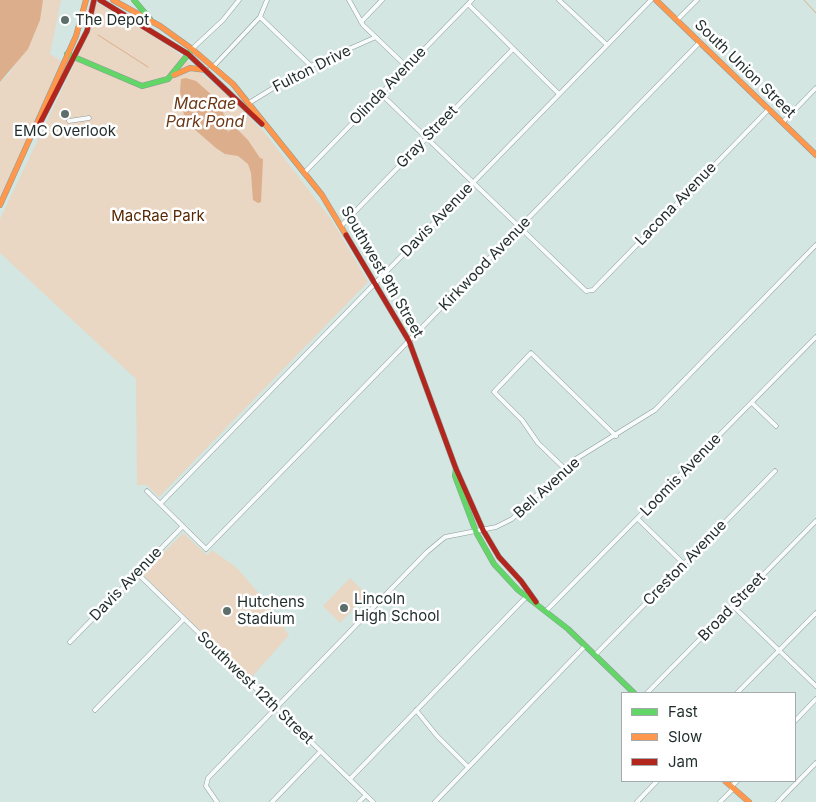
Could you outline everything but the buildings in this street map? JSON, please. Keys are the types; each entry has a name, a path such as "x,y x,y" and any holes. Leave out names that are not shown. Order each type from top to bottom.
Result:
{"main road":[{"path":"0,205 80,26 86,0"},
{"path":"30,140 76,58 87,31 94,0"},
{"name":"Southwest 9th Street","path":"113,0 154,23 192,49 249,102 270,132"},
{"path":"134,0 154,23"},
{"name":"South Union Street","path":"656,0 816,155"},
{"name":"Southwest 9th Street","path":"103,1 188,54 216,78 270,132 304,172 341,226 409,341 456,469 483,530 499,558 528,595"},
{"path":"172,76 192,49"},
{"path":"68,54 137,85 152,85 183,69 197,67 208,71 216,78"},
{"name":"Southwest 9th Street","path":"456,469 455,476 476,532 494,564 633,692"},
{"path":"726,782 749,802"}],"street":[{"path":"192,49 223,20 239,0"},
{"path":"213,67 260,17 267,0"},
{"path":"349,0 361,22 407,67"},
{"path":"361,22 382,0"},
{"name":"Olinda Avenue","path":"304,172 472,0"},
{"path":"559,0 607,45"},
{"name":"Davis Avenue","path":"160,504 651,0"},
{"path":"677,20 697,0"},
{"path":"468,4 559,94"},
{"path":"260,17 311,66"},
{"name":"Fulton Drive","path":"249,102 311,66 376,37"},
{"name":"Kirkwood Avenue","path":"183,526 206,549 700,42"},
{"name":"Gray Street","path":"341,226 513,49"},
{"path":"783,122 816,88"},
{"path":"381,94 520,228"},
{"name":"Lacona Avenue","path":"520,228 581,287 586,291 593,290 768,109"},
{"path":"69,121 89,118"},
{"name":"Bell Avenue","path":"217,802 206,786 208,778 427,552 445,537 476,532 512,519 564,468 655,410 816,245"},
{"name":"Loomis Avenue","path":"546,611 816,337"},
{"path":"564,468 538,443 522,420 494,392 531,353 616,436"},
{"path":"752,403 776,426"},
{"name":"Creston Avenue","path":"595,655 775,471"},
{"path":"147,491 183,526"},
{"path":"638,519 684,564"},
{"name":"Broad Street","path":"648,692 816,521"},
{"name":"Davis Avenue","path":"70,642 183,526"},
{"name":"Southwest 12th Street","path":"137,573 320,752 374,802"},
{"path":"350,779 528,595"},
{"path":"733,606 816,686"},
{"path":"738,692 816,612"},
{"path":"95,710 184,619"},
{"path":"435,802 585,646"},
{"path":"796,720 816,699"},
{"path":"416,710 437,736 468,767"},
{"path":"272,802 320,752"},
{"path":"778,802 816,763"},
{"path":"637,802 656,782"},
{"path":"720,802 736,782"},
{"path":"359,802 366,795"}],"green space":[{"path":"43,0 61,0 50,54 61,61 0,198 0,82 9,74 34,35"},
{"name":"MacRae Park","path":"96,2 157,38 178,53 229,97 265,133 333,222 368,282 159,497 147,485 137,485 136,379 0,253 0,219 80,52 90,27"},
{"name":"Hutchens Stadium","path":"183,533 207,555 212,550 237,568 267,603 289,635 250,679 142,574"},
{"path":"350,578 367,595 340,623 323,606"}],"water":[{"path":"0,0 43,0 40,20 28,49 0,82"},
{"name":"MacRae Park Pond","path":"186,78 196,81 213,96 222,108 228,132 234,126 248,140 260,158 263,159 261,202 258,203 253,200 251,173 248,164 238,156 225,154 216,148 193,128 184,115 180,91 181,79"}],"waterway":[{"path":"804,0 816,13"},
{"path":"98,35 148,67"}],"traffic: fast":[{"path":"134,0 150,19"},
{"path":"67,54 142,86 168,79 190,52"},
{"path":"456,469 455,476 476,532 494,564 518,590 568,629 633,692"}],"traffic: slow":[{"path":"0,205 76,36 86,0"},
{"path":"113,0 160,26 192,49 233,84 322,195 346,235"},
{"path":"656,0 816,155"},
{"path":"174,75 190,68 206,70"},
{"path":"726,782 749,802"}],"traffic: jam":[{"path":"37,129 87,31 94,0"},
{"path":"100,0 188,54 262,124"},
{"path":"346,235 409,341 456,469 483,530 499,557 521,581 536,602"}],"place":[{"name":"The Depot","path":"65,20"},
{"name":"EMC Overlook","path":"65,114"},
{"name":"Lincoln High School","path":"344,608"},
{"name":"Hutchens Stadium","path":"227,611"}]}
